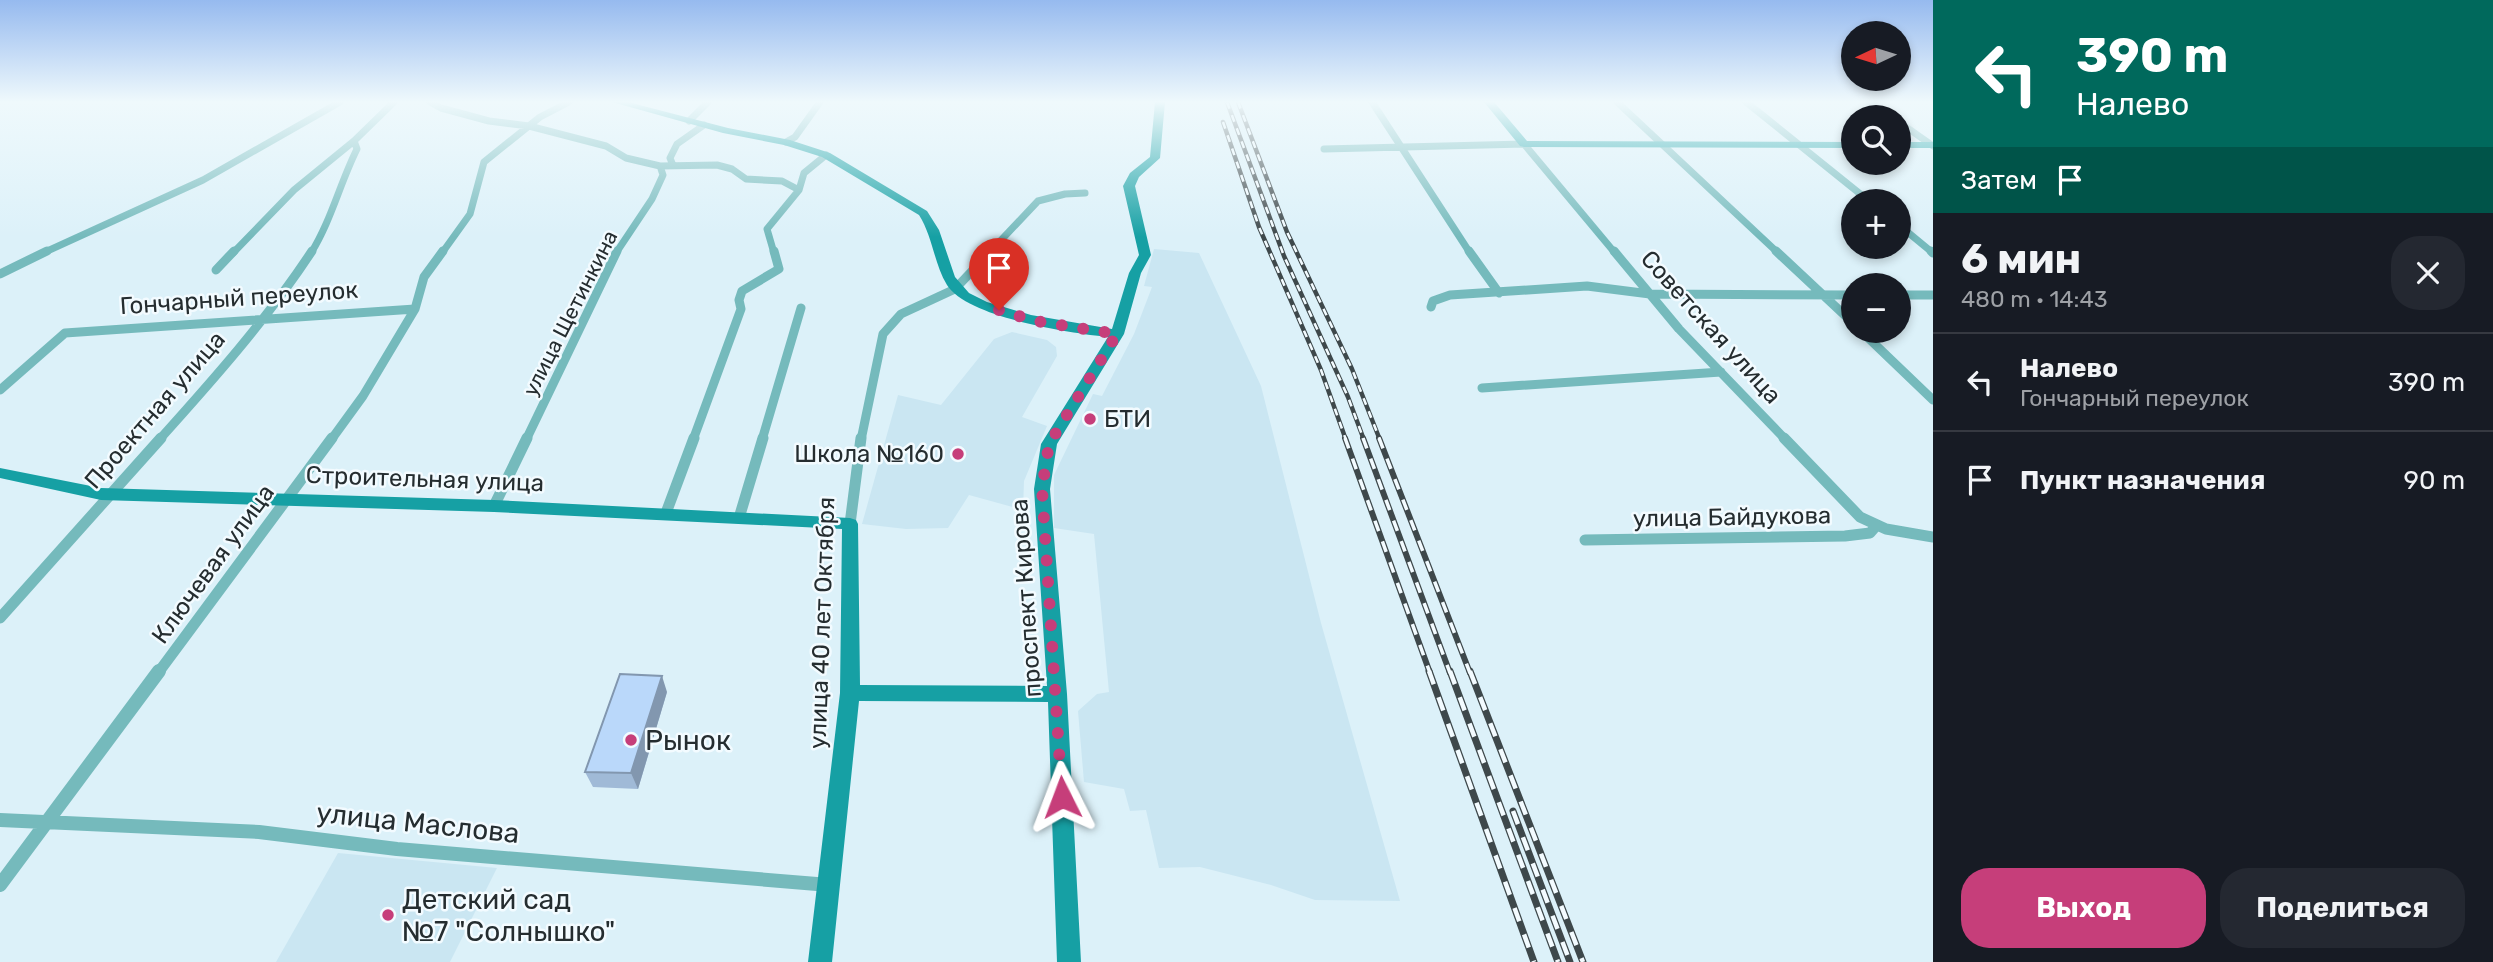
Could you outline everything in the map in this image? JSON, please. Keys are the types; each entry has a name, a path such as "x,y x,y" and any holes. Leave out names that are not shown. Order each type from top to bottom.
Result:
{"street":[{"path":"0,274 47,249 117,221 262,147"},
{"path":"216,270 294,190 347,147"},
{"name":"Проектная улица","path":"0,618 201,394 262,318 323,234 355,147"},
{"name":"Ключевая улица","path":"0,885 363,396 415,309 424,277 470,214 484,162 503,147"},
{"path":"607,147 626,158 660,166 673,163 733,170 745,178 787,183 796,185 799,190"},
{"path":"673,163 670,158 676,147"},
{"path":"801,147 826,155 923,213 934,226 943,265 955,289 978,303 1035,321 1117,334"},
{"name":"проспект Кирова","path":"1069,962 1057,695 1042,489 1049,444 1117,334 1135,273 1145,255 1129,186 1134,175 1155,158 1156,147"},
{"path":"1324,149 1365,147"},
{"path":"1403,147 1434,194 1442,213 1498,292"},
{"name":"Советская улица","path":"1526,147 1650,294 1860,517 1886,529 1933,537"},
{"path":"1663,147 1841,311"},
{"path":"1799,147 1853,189"},
{"path":"666,513 741,309 739,300 742,291 779,269 767,229 799,190 804,173 826,155"},
{"name":"улица Щетинкина","path":"494,506 614,256 652,199 663,175 660,166"},
{"name":"улица 40 лет Октября","path":"820,962 850,693 850,524 862,428 883,334 901,314 955,289 1038,201 1065,194 1086,193"},
{"path":"1911,235 1933,253"},
{"path":"1430,307 1433,301 1450,295 1587,286 1650,294 1841,295"},
{"path":"1911,295 1933,295"},
{"path":"739,518 801,308"},
{"name":"Гончарный переулок","path":"0,390 65,333 415,309"},
{"path":"1874,343 1933,400"},
{"path":"1482,388 1721,372"},
{"name":"Строительная улица","path":"0,473 110,495 494,506 850,524"},
{"name":"улица Байдукова","path":"1585,540 1845,536 1870,533 1877,525"},
{"path":"850,693 1057,695"},
{"name":"улица Маслова","path":"0,820 259,832 397,849 829,885"}],"shaded area":[{"path":"1154,249 1199,253 1261,386 1321,623 1400,901 1315,900 1271,885 1200,867 1159,868 1146,810 1130,811 1124,789 1084,782 1078,711 1097,694 1109,692 1094,534 1054,528 1054,475 1093,394 1102,396 1134,334 1152,287 1144,286"},
{"name":"Школа №160","path":"1012,332 1047,340 1056,347 1057,356 1022,417 1047,426 1024,481 1023,510 969,495 948,528 906,529 862,524 898,395 941,405 994,339"},
{"name":"Детский сад №7 \"Солнышко\"","path":"338,853 497,868 450,962 276,962"}],"building":[{"name":"Рынок","path":"620,674 662,676 631,773 585,772"}],"railway":[{"path":"1232,147 1259,227 1321,370 1346,440"},
{"path":"1244,147 1284,256 1348,397 1364,440"},
{"path":"1255,147 1287,232 1352,369 1380,440"},
{"path":"1345,438 1430,673"},
{"path":"1363,438 1450,673"},
{"path":"1379,438 1470,673"},
{"path":"1429,671 1534,962"},
{"path":"1450,671 1558,962"},
{"path":"1470,671 1583,962"},
{"path":"1513,811 1570,962"}],"place":[{"name":"БТИ","path":"1090,419"},
{"name":"Школа №160","path":"958,454"},
{"name":"Рынок","path":"631,740"},
{"name":"Детский сад №7 \"Солнышко\"","path":"388,915"}],"route":[{"path":"999,310 1035,321 1117,334 1049,444 1042,489 1062,797"}]}
